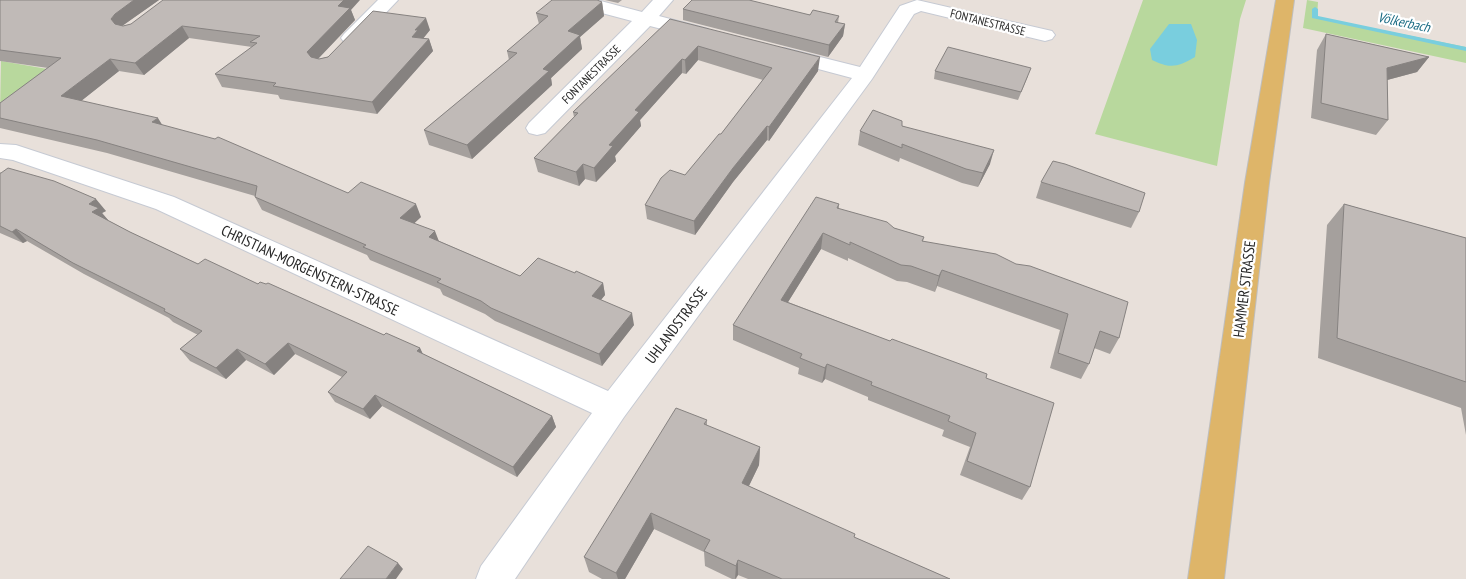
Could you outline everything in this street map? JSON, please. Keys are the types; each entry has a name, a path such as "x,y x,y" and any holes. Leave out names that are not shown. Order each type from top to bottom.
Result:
{"main road":[{"name":"HAMMER STRASSE","path":"1206,579 1257,183 1285,0"}],"street":[{"path":"340,49 389,0"},
{"path":"575,0 722,39"},
{"name":"FONTANESTRASSE","path":"537,128 664,0"},
{"name":"FONTANESTRASSE","path":"865,75 908,10 920,5 1045,35"},
{"path":"769,51 865,75"},
{"name":"UHLANDSTRASSE","path":"494,579 613,408 865,75"},
{"name":"CHRISTIAN-MORGENSTERN-STRASSE","path":"0,151 16,153 165,204 613,408"}],"green space":[{"path":"1143,0 1246,0 1240,19 1217,166 1095,134"},
{"path":"1307,0 1318,2 1317,17 1466,47 1466,63 1303,28"},
{"path":"1,61 59,71 0,114"}],"water":[{"path":"1169,24 1191,24 1197,40 1195,57 1174,66 1164,65 1152,60 1150,49"}],"building":[{"path":"0,0 134,0 111,19 115,24 123,26 131,24 163,0 344,0 338,6 350,8 307,52 311,57 319,59 328,57 373,11 426,18 415,30 418,30 412,37 429,39 372,102 273,86 276,83 215,74 257,43 250,42 260,36 182,26 135,63 110,59 61,96 158,118 152,122 215,139 218,137 348,193 361,182 416,204 400,218 435,231 429,237 520,276 538,258 575,273 576,271 603,283 592,296 632,313 599,354 491,308 481,301 437,282 441,279 363,247 366,245 255,197 257,186 97,140 0,118 0,103 61,58 0,50"},
{"path":"552,0 597,0 602,2 568,31 580,35 543,69 549,71 467,145 424,130 517,53 507,51 548,16 536,13"},
{"path":"692,0 749,0 810,15 813,10 839,16 835,22 845,24 829,45 683,9"},
{"path":"670,19 820,57 769,127 767,126 733,168 694,221 645,205 661,178 670,170 685,175 719,134 721,134 772,68 698,46 685,60 682,59 635,110 639,112 609,145 613,146 594,168 583,164 576,172 534,158 578,113 573,112"},
{"path":"1326,34 1429,57 1387,68 1388,120 1321,103"},
{"path":"948,47 1031,68 1021,92 935,71"},
{"path":"873,110 902,121 902,126 994,150 983,173 966,169 902,144 902,148 860,131"},
{"path":"1053,161 1145,193 1139,212 1041,182"},
{"path":"8,168 54,181 96,199 89,204 99,208 92,212 198,264 205,259 258,284 260,282 268,283 384,335 386,333 420,348 417,351 552,416 513,467 375,395 363,409 328,392 347,372 288,343 265,364 237,349 216,368 180,349 202,331 164,311 165,309 73,263 16,229 12,232 0,226 0,173"},
{"path":"816,197 839,204 837,208 887,222 894,228 924,237 922,241 996,254 1016,264 1030,266 1128,302 1119,338 1100,331 1089,364 1058,353 1068,314 942,270 939,276 911,266 901,265 850,242 850,245 823,233 781,300 890,341 892,339 987,374 986,378 1054,403 1030,487 967,461 976,433 948,421 950,416 871,385 872,382 827,364 825,368 800,358 802,354 733,325"},
{"path":"1344,204 1466,238 1466,382 1337,338"},
{"path":"676,408 707,420 704,424 760,447 742,483 855,534 854,537 950,579 782,579 738,560 736,566 704,551 710,540 651,513 616,573 584,557"},
{"path":"368,546 398,563 386,579 340,579"}],"waterway":[{"name":"Völkerbach","path":"1315,9 1314,17 1466,49"}]}
